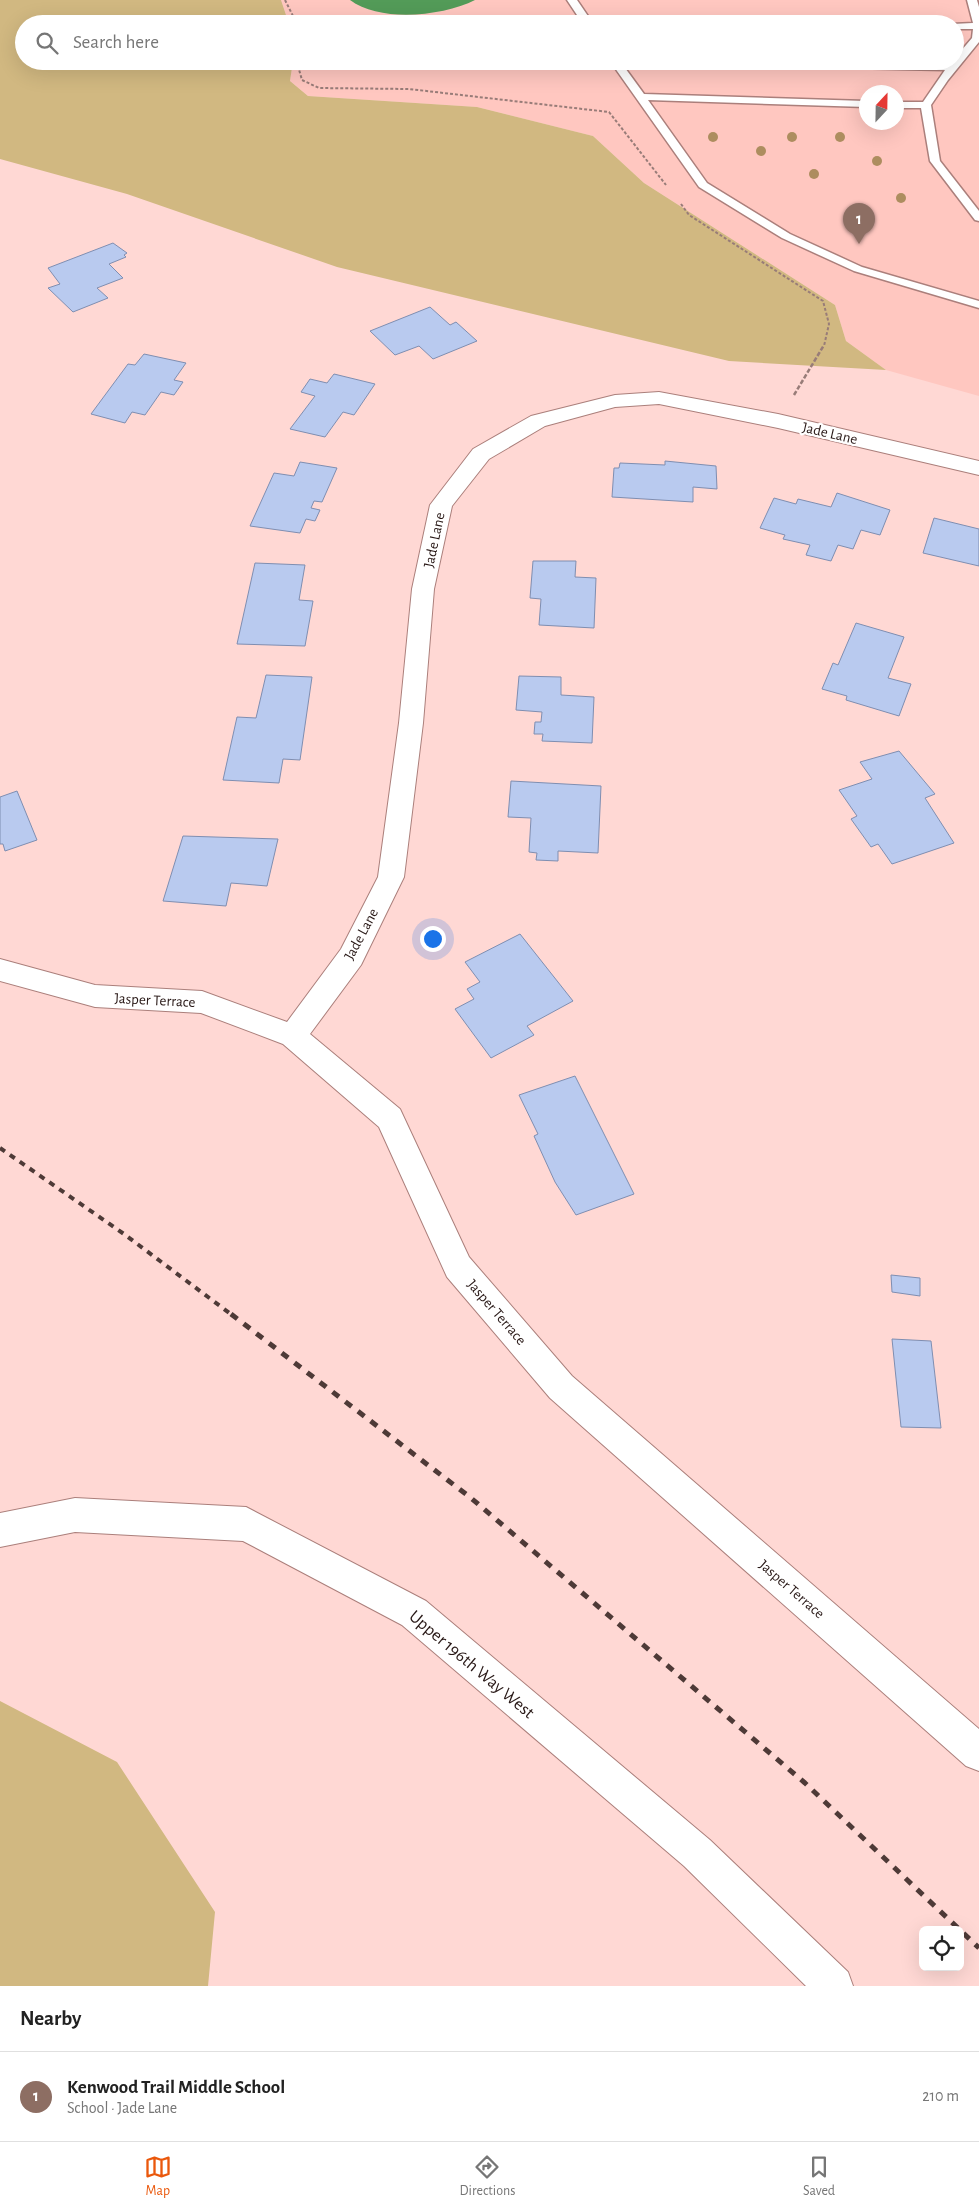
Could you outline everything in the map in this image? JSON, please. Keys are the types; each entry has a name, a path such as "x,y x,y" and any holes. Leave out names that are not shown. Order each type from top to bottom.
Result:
{"street":[{"name":"Jade Lane","path":"293,1036 351,957 391,877 412,723 423,588 441,505 481,454 538,421 615,401 659,398 778,421 979,468"},
{"name":"Jasper Terrace","path":"0,970 96,996 202,1002 293,1036 390,1118 458,1267 561,1387 979,1753"},
{"name":"Upper 196th Way West","path":"0,1530 75,1515 246,1524 414,1613 697,1853 834,1986"}],"lane":[{"path":"572,0 582,15"},
{"path":"964,54 977,38 978,19 972,0"},
{"path":"964,26 977,26"},
{"path":"622,70 703,185 786,236 858,269 979,305"},
{"path":"951,70 926,105 934,161 979,218"},
{"path":"641,97 859,104"},
{"path":"904,105 926,105"}],"path":[{"path":"285,0 292,15"},
{"path":"299,70 302,80 318,88 409,89 609,112 666,185"},
{"path":"678,200 689,215 822,301 829,324 826,342 778,421"}],"shaded area":[{"path":"0,0 281,0 286,15 15,15 15,70 292,70 290,81 308,96 477,107 593,136 644,183 835,305 846,341 886,370 729,361 337,267 127,194 0,159"},
{"path":"281,0 979,0 979,396 886,370 846,341 835,305 644,183 593,136 477,107 308,96 290,81 292,70 964,70 964,15 286,15"},
{"path":"350,0 475,0 446,10 412,15 378,12"},
{"path":"0,1701 117,1762 215,1912 208,1986 0,1986"}],"building":[{"path":"113,243 127,253 124,255 126,257 109,264 123,278 97,288 108,298 73,312 48,288 60,284 48,268"},
{"path":"430,307 450,325 456,322 477,341 433,359 419,346 395,355 370,331"},
{"path":"144,354 186,363 174,380 183,382 174,395 161,392 145,415 132,412 125,423 91,414 128,364 135,365"},
{"path":"334,374 375,384 354,415 343,412 325,437 290,429 315,396 301,392 310,379 327,383"},
{"path":"665,461 716,466 717,489 693,487 693,502 612,497 614,468 619,468 620,463 665,465"},
{"path":"300,462 337,468 322,502 314,501 311,508 320,510 315,521 306,519 300,533 250,526 274,473 294,476"},
{"path":"837,493 890,510 880,535 861,530 853,549 838,545 831,561 806,555 810,545 783,539 785,535 760,528 774,498 796,504 798,499 831,507"},
{"path":"934,518 979,529 979,566 923,553"},
{"path":"533,561 576,561 575,577 596,578 594,628 539,625 541,599 530,598"},
{"path":"255,563 305,565 299,600 313,601 305,646 237,644"},
{"path":"856,623 904,637 888,678 911,684 899,716 846,700 847,696 822,689 833,663 838,665"},
{"path":"266,675 312,677 300,760 283,759 279,783 223,780 237,717 256,718"},
{"path":"519,676 561,677 561,695 594,697 592,743 542,741 543,734 534,734 535,722 541,722 542,712 516,710"},
{"path":"899,751 935,794 925,798 954,843 892,864 878,844 871,847 851,819 857,816 839,790 872,779 860,762"},
{"path":"511,781 601,786 598,853 558,851 558,861 536,860 537,853 529,852 531,818 508,817"},
{"path":"17,791 37,840 5,851 3,844 0,844 0,797"},
{"path":"183,836 278,839 267,886 231,883 226,906 163,901"},
{"path":"520,934 573,1001 527,1026 534,1035 491,1058 455,1009 474,999 467,989 480,982 465,962"},
{"path":"575,1076 634,1194 576,1215 555,1182 534,1136 538,1134 519,1095"},
{"path":"891,1275 920,1278 920,1296 892,1292"},
{"path":"892,1339 931,1341 941,1428 901,1427"}],"railway":[{"path":"0,1148 124,1234 232,1315"},
{"path":"231,1314 471,1498 805,1783 979,1948"}],"place":[{"name":"Kenwood Trail Middle School","path":"859,244"}]}
